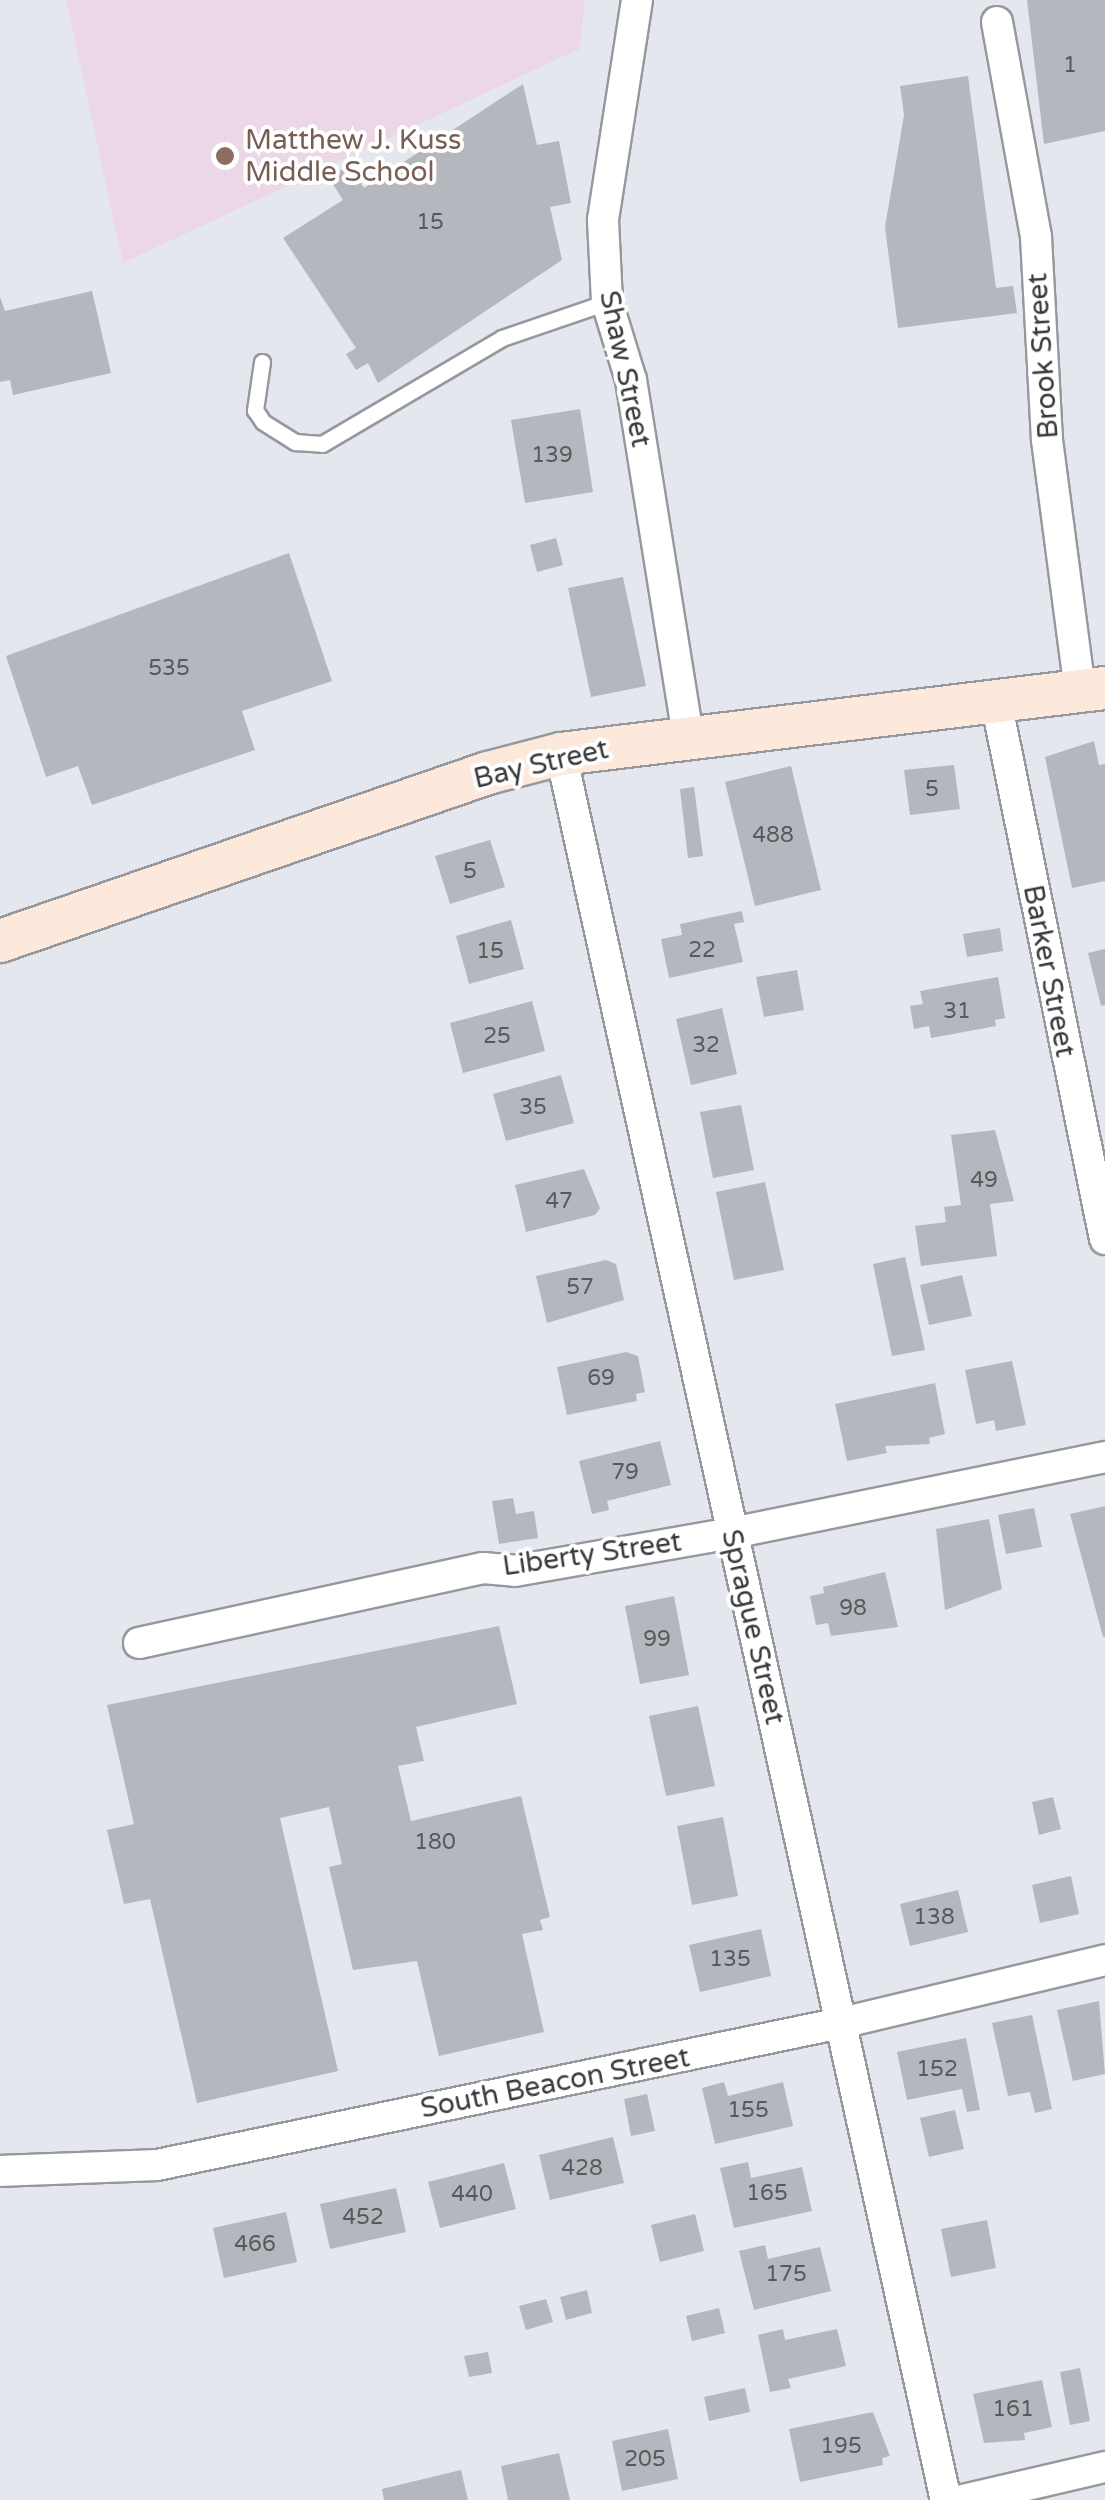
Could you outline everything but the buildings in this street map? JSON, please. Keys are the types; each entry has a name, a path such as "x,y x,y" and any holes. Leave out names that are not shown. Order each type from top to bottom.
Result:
{"main road":[{"name":"Bay Street","path":"0,941 488,773 560,754 1093,689"}],"street":[{"name":"Shaw Street","path":"637,0 603,220 608,302 631,380 688,736"},
{"name":"Brook Street","path":"997,22 1036,237 1047,440 1093,689"},
{"name":"Barker Street","path":"996,702 1105,1239"},
{"name":"Sprague Street","path":"560,754 946,2500"},
{"name":"Liberty Street","path":"139,1643 483,1568 515,1571 732,1533 1105,1456"},
{"name":"South Beacon Street","path":"0,2171 157,2165 841,2023 1105,1960"},
{"path":"962,2500 1105,2467"}],"lane":[{"path":"262,362 255,410 263,422 296,442 322,444 502,338 608,302"}],"shaded area":[{"name":"Matthew J. Kuss Middle School","path":"66,0 585,0 579,49 123,263"}],"place":[{"name":"Matthew J. Kuss Middle School","path":"225,156"}]}
